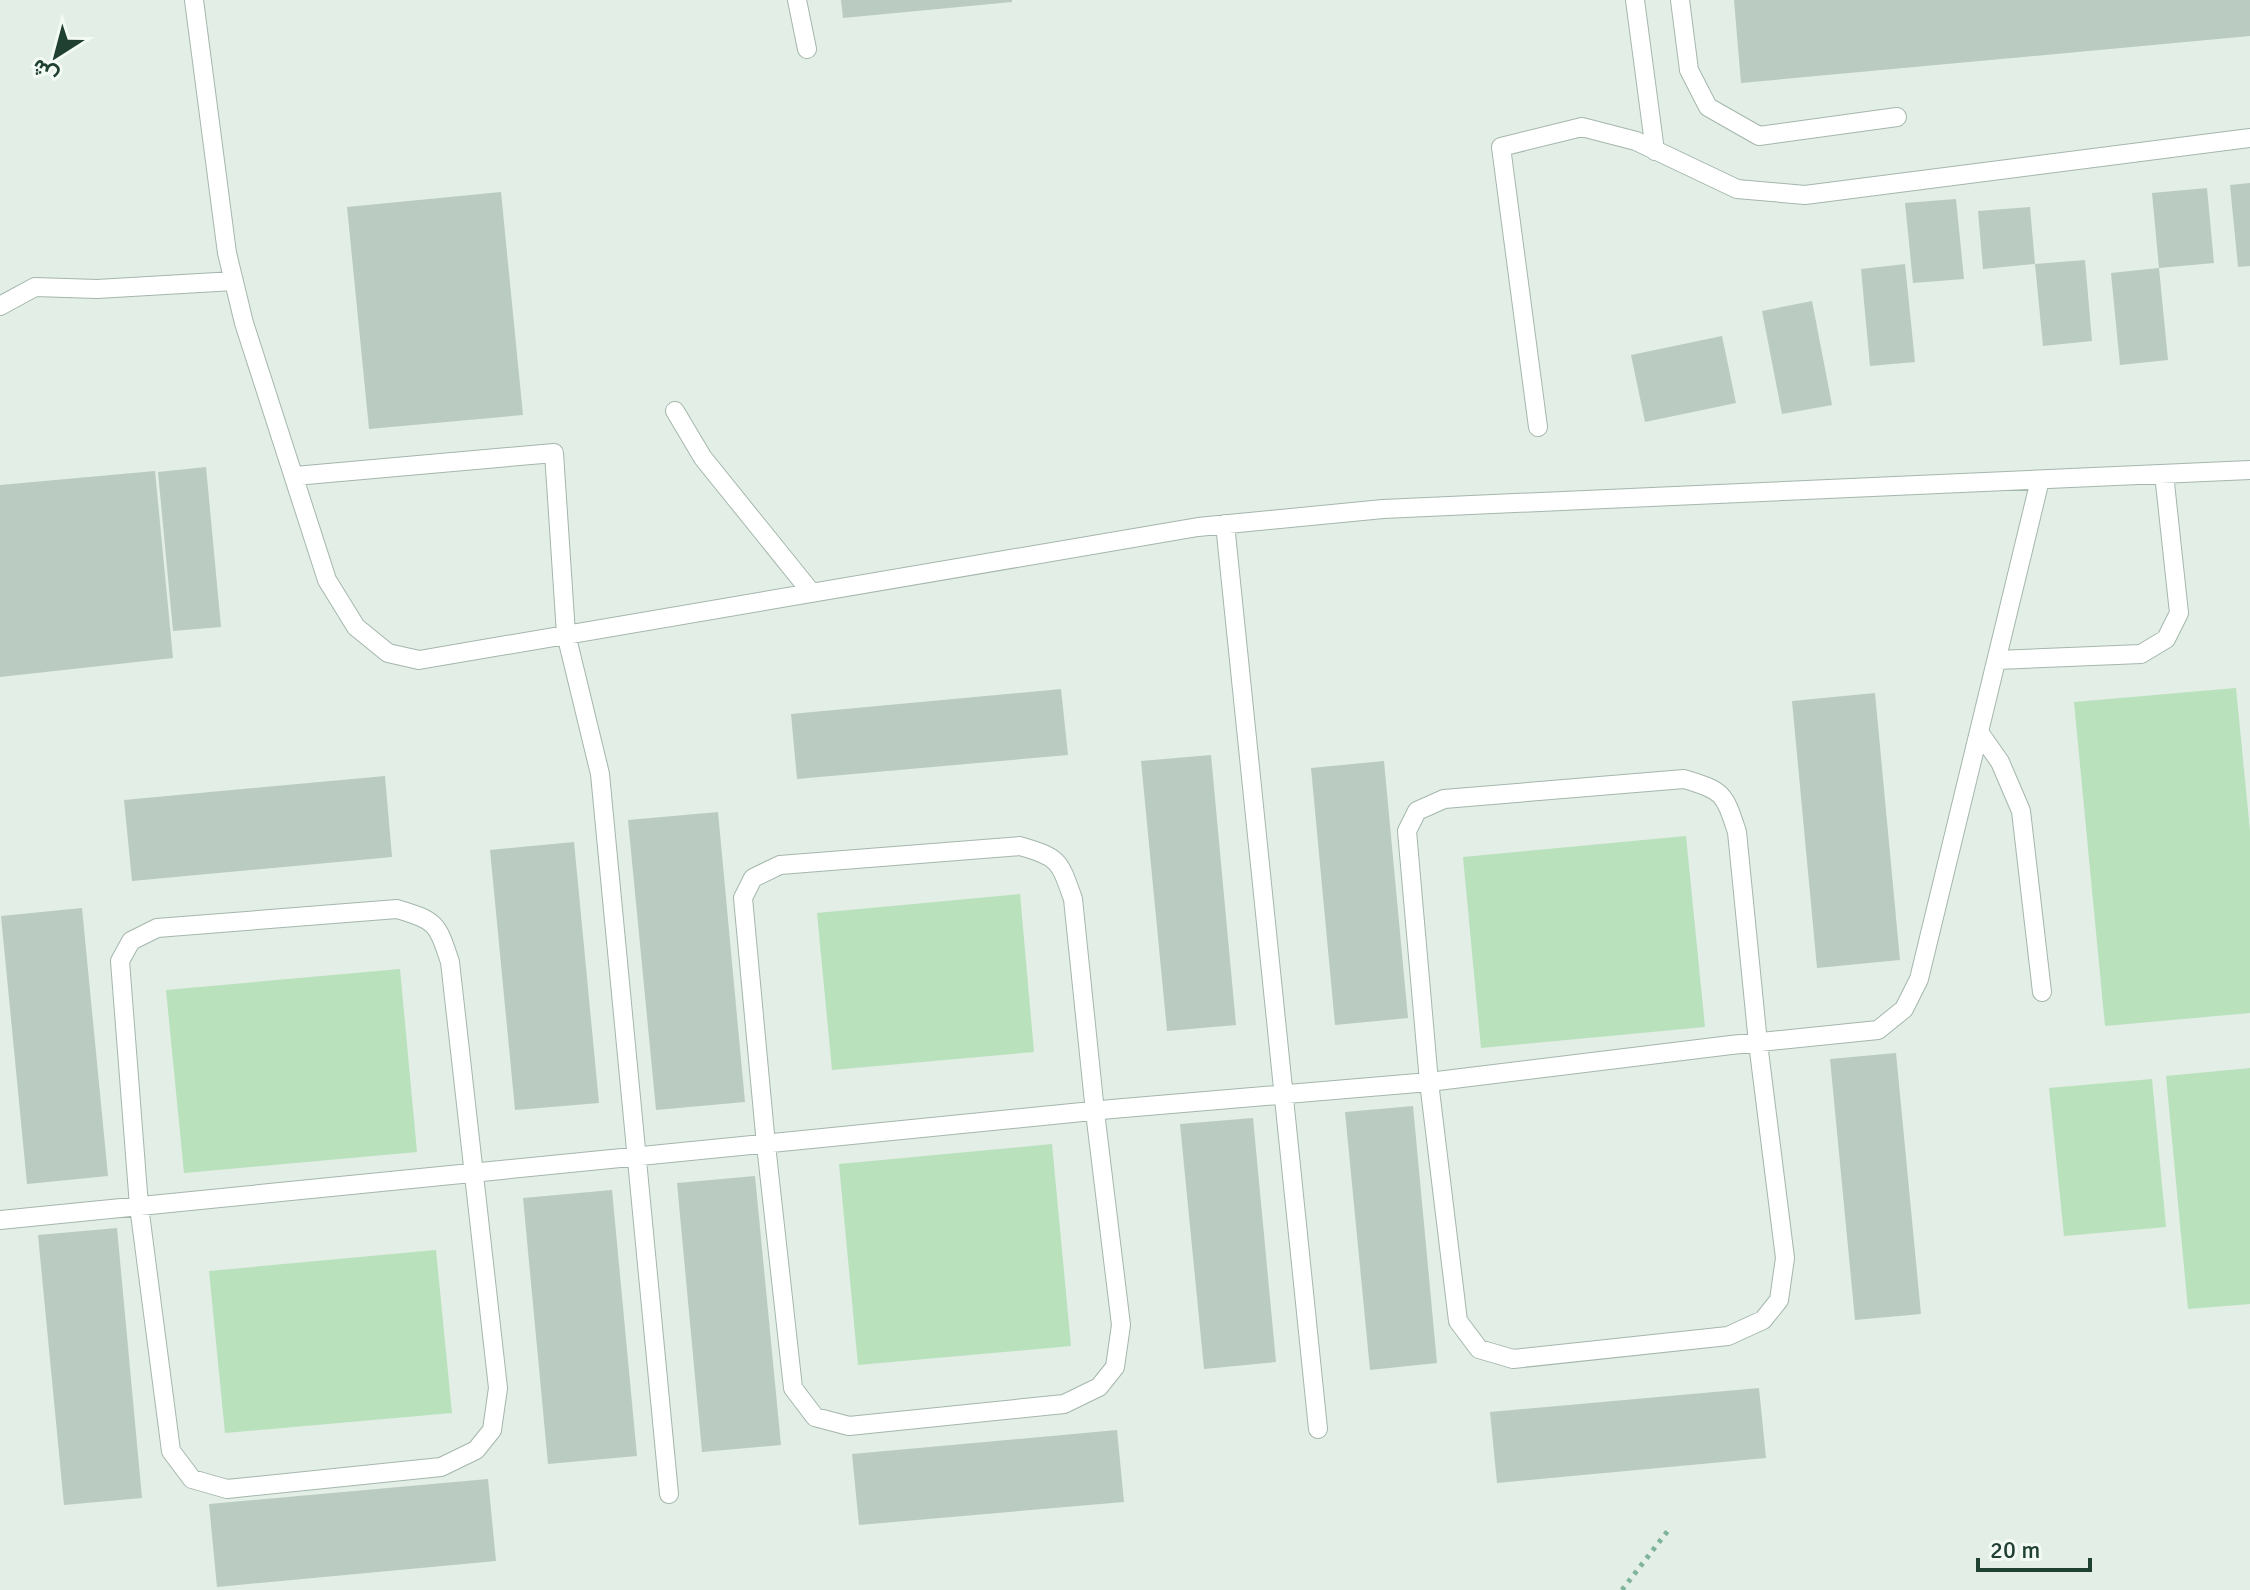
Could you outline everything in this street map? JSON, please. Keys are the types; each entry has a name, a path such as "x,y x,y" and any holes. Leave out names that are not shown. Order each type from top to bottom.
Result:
{"lane":[{"path":"194,0 227,253 244,323 327,580 356,627 388,653 419,660 1225,524 1383,509 2250,470"},
{"path":"797,0 807,49"},
{"path":"1635,0 1655,151"},
{"path":"1680,0 1689,70 1708,107 1759,136 1897,117"},
{"path":"1538,427 1501,147 1582,127 1636,141 1737,189 1805,195 2250,138"},
{"path":"0,306 35,287 97,289 234,281"},
{"path":"675,411 703,458 811,592"},
{"path":"295,476 554,453 566,634 600,774 669,1494"},
{"path":"1997,660 2141,654 2166,639 2179,613 2164,474"},
{"path":"0,1220 1429,1082 1878,1030 1904,1009 1919,979 2040,480"},
{"path":"1225,524 1318,1429"},
{"path":"1979,732 2000,762 2021,811 2042,992"},
{"path":"1684,779 1714,788 1727,800 1737,832 1758,1043 1785,1258 1779,1300 1763,1320 1728,1336 1513,1359 1479,1349 1458,1321 1429,1082 1407,831 1417,811 1444,799 1684,779"},
{"path":"1020,846 1049,855 1062,867 1073,899 1095,1112 1121,1325 1115,1367 1099,1387 1064,1404 849,1426 815,1417 793,1388 743,898 753,878 780,865 1020,846"},
{"path":"397,909 426,917 439,930 450,962 475,1172 498,1388 492,1430 476,1450 441,1467 227,1489 192,1479 171,1451 139,1206 120,961 131,941 157,928 397,909"}],"path":[{"path":"1622,1590 1670,1528"}],"green space":[{"path":"2236,688 2250,831 2250,1013 2105,1026 2074,702"},
{"path":"1686,836 1705,1027 1481,1048 1463,857"},
{"path":"1020,894 1034,1052 832,1070 817,913"},
{"path":"400,969 417,1152 184,1173 166,990"},
{"path":"2250,1068 2250,1304 2188,1309 2166,1076"},
{"path":"2152,1079 2166,1227 2064,1236 2049,1088"},
{"path":"1052,1144 1071,1346 858,1365 839,1164"},
{"path":"436,1250 452,1413 225,1433 209,1271"}],"building":[{"path":"841,0 1012,0 1012,2 843,18"},
{"path":"1734,0 2250,0 2250,36 1741,83"},
{"path":"2250,183 2250,266 2238,267 2230,185"},
{"path":"2207,188 2214,263 2159,268 2152,193"},
{"path":"501,192 523,415 369,429 347,207"},
{"path":"1956,199 1964,279 1913,283 1905,203"},
{"path":"2030,207 2035,264 1983,269 1978,211"},
{"path":"2085,260 2092,341 2043,346 2035,264"},
{"path":"1905,264 1915,362 1870,366 1861,269"},
{"path":"2159,268 2168,360 2120,365 2111,273"},
{"path":"1812,301 1832,405 1782,414 1762,311"},
{"path":"1722,336 1736,403 1645,422 1631,355"},
{"path":"206,467 221,627 173,631 158,472"},
{"path":"155,471 173,658 0,677 0,485"},
{"path":"1061,689 1068,755 797,779 791,714"},
{"path":"1875,693 1900,960 1817,968 1792,701"},
{"path":"1211,755 1236,1025 1167,1031 1141,761"},
{"path":"1384,761 1408,1018 1335,1025 1311,768"},
{"path":"385,776 392,857 132,881 124,800"},
{"path":"718,812 745,1102 656,1110 628,820"},
{"path":"574,842 599,1103 515,1110 490,850"},
{"path":"82,908 108,1176 27,1184 1,916"},
{"path":"1896,1053 1921,1314 1855,1320 1830,1059"},
{"path":"1413,1106 1437,1363 1370,1370 1345,1112"},
{"path":"1253,1118 1276,1362 1204,1369 1180,1124"},
{"path":"755,1176 781,1445 702,1452 677,1183"},
{"path":"612,1190 637,1456 548,1464 523,1198"},
{"path":"117,1228 142,1498 64,1505 38,1235"},
{"path":"1759,1388 1766,1458 1497,1483 1490,1412"},
{"path":"1117,1430 1124,1502 859,1525 852,1454"},
{"path":"488,1479 496,1561 217,1587 209,1504"}]}
